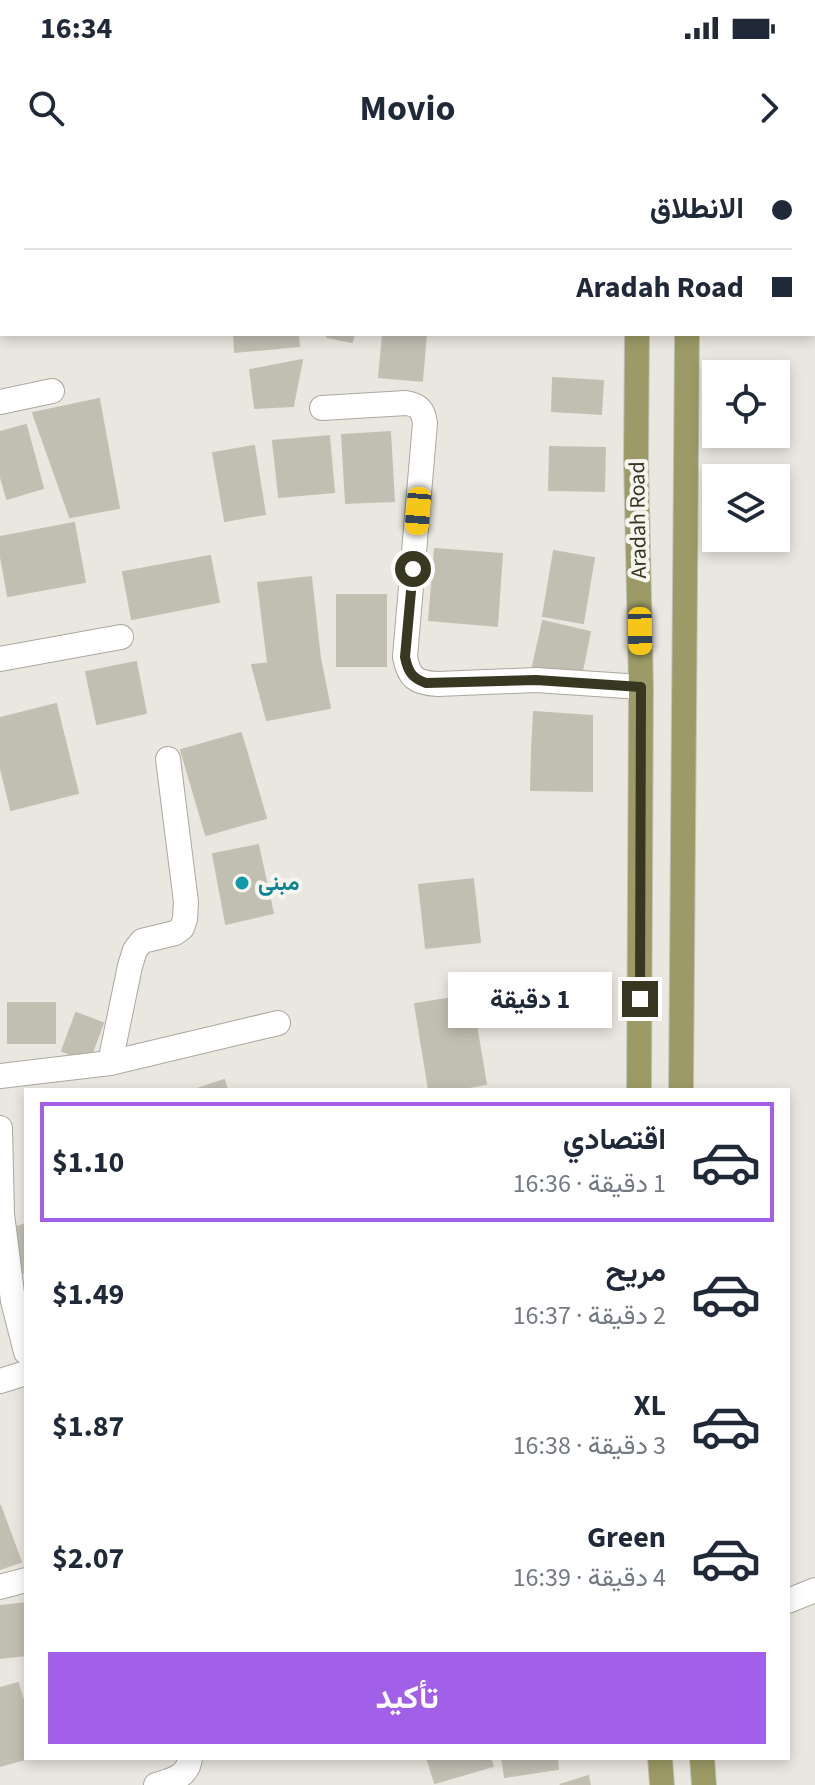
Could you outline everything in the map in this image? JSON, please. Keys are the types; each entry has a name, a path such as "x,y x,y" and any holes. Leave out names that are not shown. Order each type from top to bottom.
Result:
{"main road":[{"name":"Aradah Road","path":"637,336 636,460 641,687 639,1088"},
{"path":"681,1088 687,336"},
{"path":"660,1760 662,1785"},
{"path":"702,1760 704,1785"}],"street":[{"path":"0,402 52,391"},
{"path":"322,408 406,403 417,405 423,413 425,423 405,657 414,679 426,683 536,680 641,687"},
{"path":"0,659 121,637"},
{"path":"110,1063 135,950 142,941 175,933 182,928 185,919 186,902 168,759"},
{"path":"0,1076 110,1063 278,1023"},
{"path":"0,1128 2,1214 13,1301 24,1344"},
{"path":"0,1381 24,1374"},
{"path":"0,1587 24,1581"},
{"path":"790,1600 815,1590"},
{"path":"156,1785 180,1777 187,1770 190,1760"}],"building":[{"path":"234,336 298,336 299,346 235,352"},
{"path":"327,336 354,336 352,342"},
{"path":"383,336 426,336 422,381 379,377"},
{"path":"302,360 293,406 255,408 250,370"},
{"path":"553,378 603,381 601,414 552,411"},
{"path":"99,399 119,508 70,517 33,413"},
{"path":"26,425 43,488 7,499 0,474 0,432"},
{"path":"390,432 394,501 346,503 342,435"},
{"path":"329,436 334,492 279,497 273,441"},
{"path":"254,446 265,514 225,521 213,453"},
{"path":"550,447 605,448 604,491 549,490"},
{"path":"74,523 85,582 8,596 0,537"},
{"path":"435,549 502,554 497,626 429,620"},
{"path":"554,551 594,558 583,623 543,616"},
{"path":"210,556 219,602 132,619 123,572"},
{"path":"311,577 320,658 268,663 258,583"},
{"path":"337,595 386,595 386,666 337,666"},
{"path":"543,621 590,632 581,676 533,666"},
{"path":"320,658 330,708 267,720 252,665"},
{"path":"136,662 146,713 97,724 86,672"},
{"path":"56,704 78,793 11,810 0,765 0,718"},
{"path":"534,712 592,716 592,750 532,749"},
{"path":"241,733 266,818 206,835 181,750"},
{"path":"532,749 592,750 592,791 531,790"},
{"name":"مبنى","path":"258,845 273,913 226,924 213,854"},
{"path":"473,879 480,942 426,948 419,885"},
{"path":"471,995 486,1084 464,1088 429,1088 415,1004"},
{"path":"8,1003 55,1003 55,1043 8,1043"},
{"path":"76,1013 103,1023 89,1061 62,1051"},
{"path":"224,1080 226,1088 200,1088"},
{"path":"24,1225 24,1273 12,1228"},
{"path":"0,1505 21,1562 0,1569"},
{"path":"24,1603 24,1655 0,1658 0,1606"},
{"path":"18,1683 24,1703 24,1759 0,1766 0,1688"},
{"path":"428,1760 491,1760 493,1766 435,1783"},
{"path":"502,1760 557,1760 558,1769 505,1777"},
{"path":"588,1776 590,1785 560,1785"}],"place":[{"name":"مبنى","path":"242,883"}],"route":[{"path":"413,569 405,657 414,679 438,684 536,680 641,687 640,999"}]}
